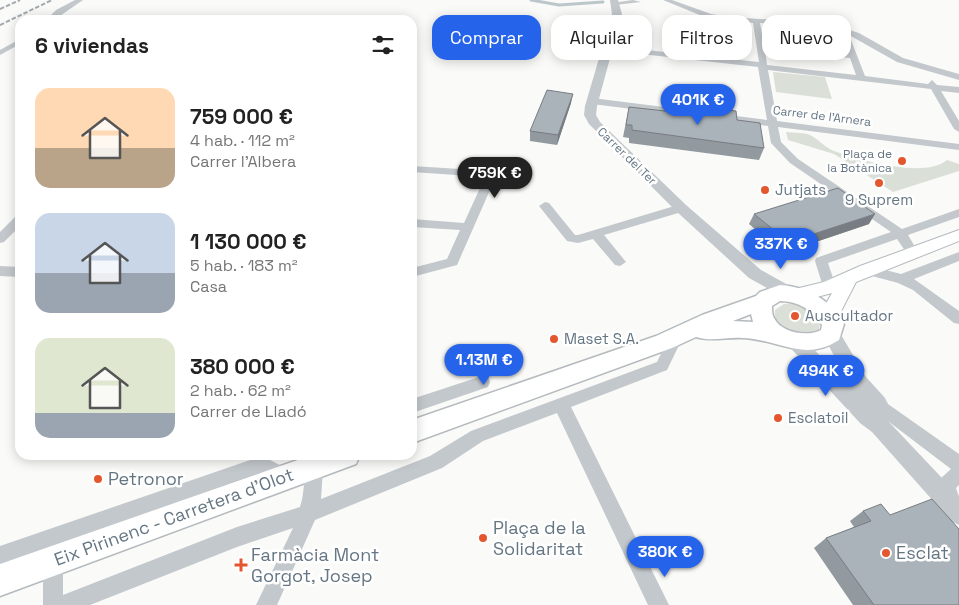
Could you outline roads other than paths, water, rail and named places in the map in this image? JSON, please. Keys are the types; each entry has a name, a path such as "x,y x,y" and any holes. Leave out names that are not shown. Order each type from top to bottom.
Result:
{"main road":[{"path":"417,430 681,335 776,294 795,295 829,287 866,270 959,234"},
{"path":"681,335 736,329 817,343 826,339 830,324 849,278"},
{"path":"795,295 814,302 830,324"},
{"path":"763,301 760,313 764,321 787,338"},
{"name":"Eix Pirinenc - Carretera d'Olot","path":"0,580 286,476 318,461"}],"street":[{"path":"56,15 80,0"},
{"path":"615,2 638,2 636,0"},
{"path":"666,0 710,16 762,21"},
{"name":"Carrer del Ter","path":"615,2 616,15"},
{"path":"756,21 771,122 776,143 782,152 900,233 912,252"},
{"path":"851,34 900,60 922,68 959,77"},
{"path":"0,53 15,44"},
{"path":"759,47 853,56"},
{"path":"851,51 862,79"},
{"path":"652,53 959,90"},
{"name":"Carrer del Ter","path":"604,60 592,101 590,115 599,130 681,208 755,274 795,295"},
{"path":"922,68 959,129"},
{"name":"Carrer de l'Arnera","path":"592,101 959,147"},
{"path":"417,168 492,174 452,262 417,272"},
{"path":"545,206 571,238 578,239 681,208"},
{"path":"829,287 821,261 959,213"},
{"path":"417,223 468,227"},
{"path":"0,239 15,224"},
{"path":"596,234 620,262"},
{"path":"902,280 959,256"},
{"path":"866,270 902,280 918,287 959,319"},
{"path":"0,271 15,272"},
{"path":"755,274 763,301"},
{"path":"830,324 859,383 879,415 956,509"},
{"path":"64,605 237,537 308,514 436,462 477,436 562,406 662,366 681,335"},
{"path":"787,338 831,377 867,417 879,415 959,464"},
{"path":"417,404 482,382"},
{"path":"463,388 484,407"},
{"path":"562,406 659,605"},
{"path":"266,605 308,514 316,481 318,461"},
{"path":"0,556 262,464 286,476"},
{"path":"956,509 946,485 959,473"},
{"path":"53,561 53,605"}],"waterway":[{"path":"531,0 559,5 603,2"}],"railway":[{"path":"0,9 20,0"},
{"path":"21,15 52,0"},
{"path":"0,25 15,18"}],"place":[{"name":"Plaça de la Botànica","path":"902,161"},
{"name":"9 Suprem","path":"879,183"},
{"name":"Jutjats","path":"765,190"},
{"name":"Auscultador","path":"795,316"},
{"name":"Maset S.A.","path":"554,339"},
{"name":"Esclatoil","path":"778,418"},
{"name":"Petronor","path":"98,479"},
{"name":"Plaça de la Solidaritat","path":"483,538"},
{"name":"Esclat","path":"886,553"},
{"name":"Farmàcia Mont Gorgot, Josep","path":"241,565"}]}
